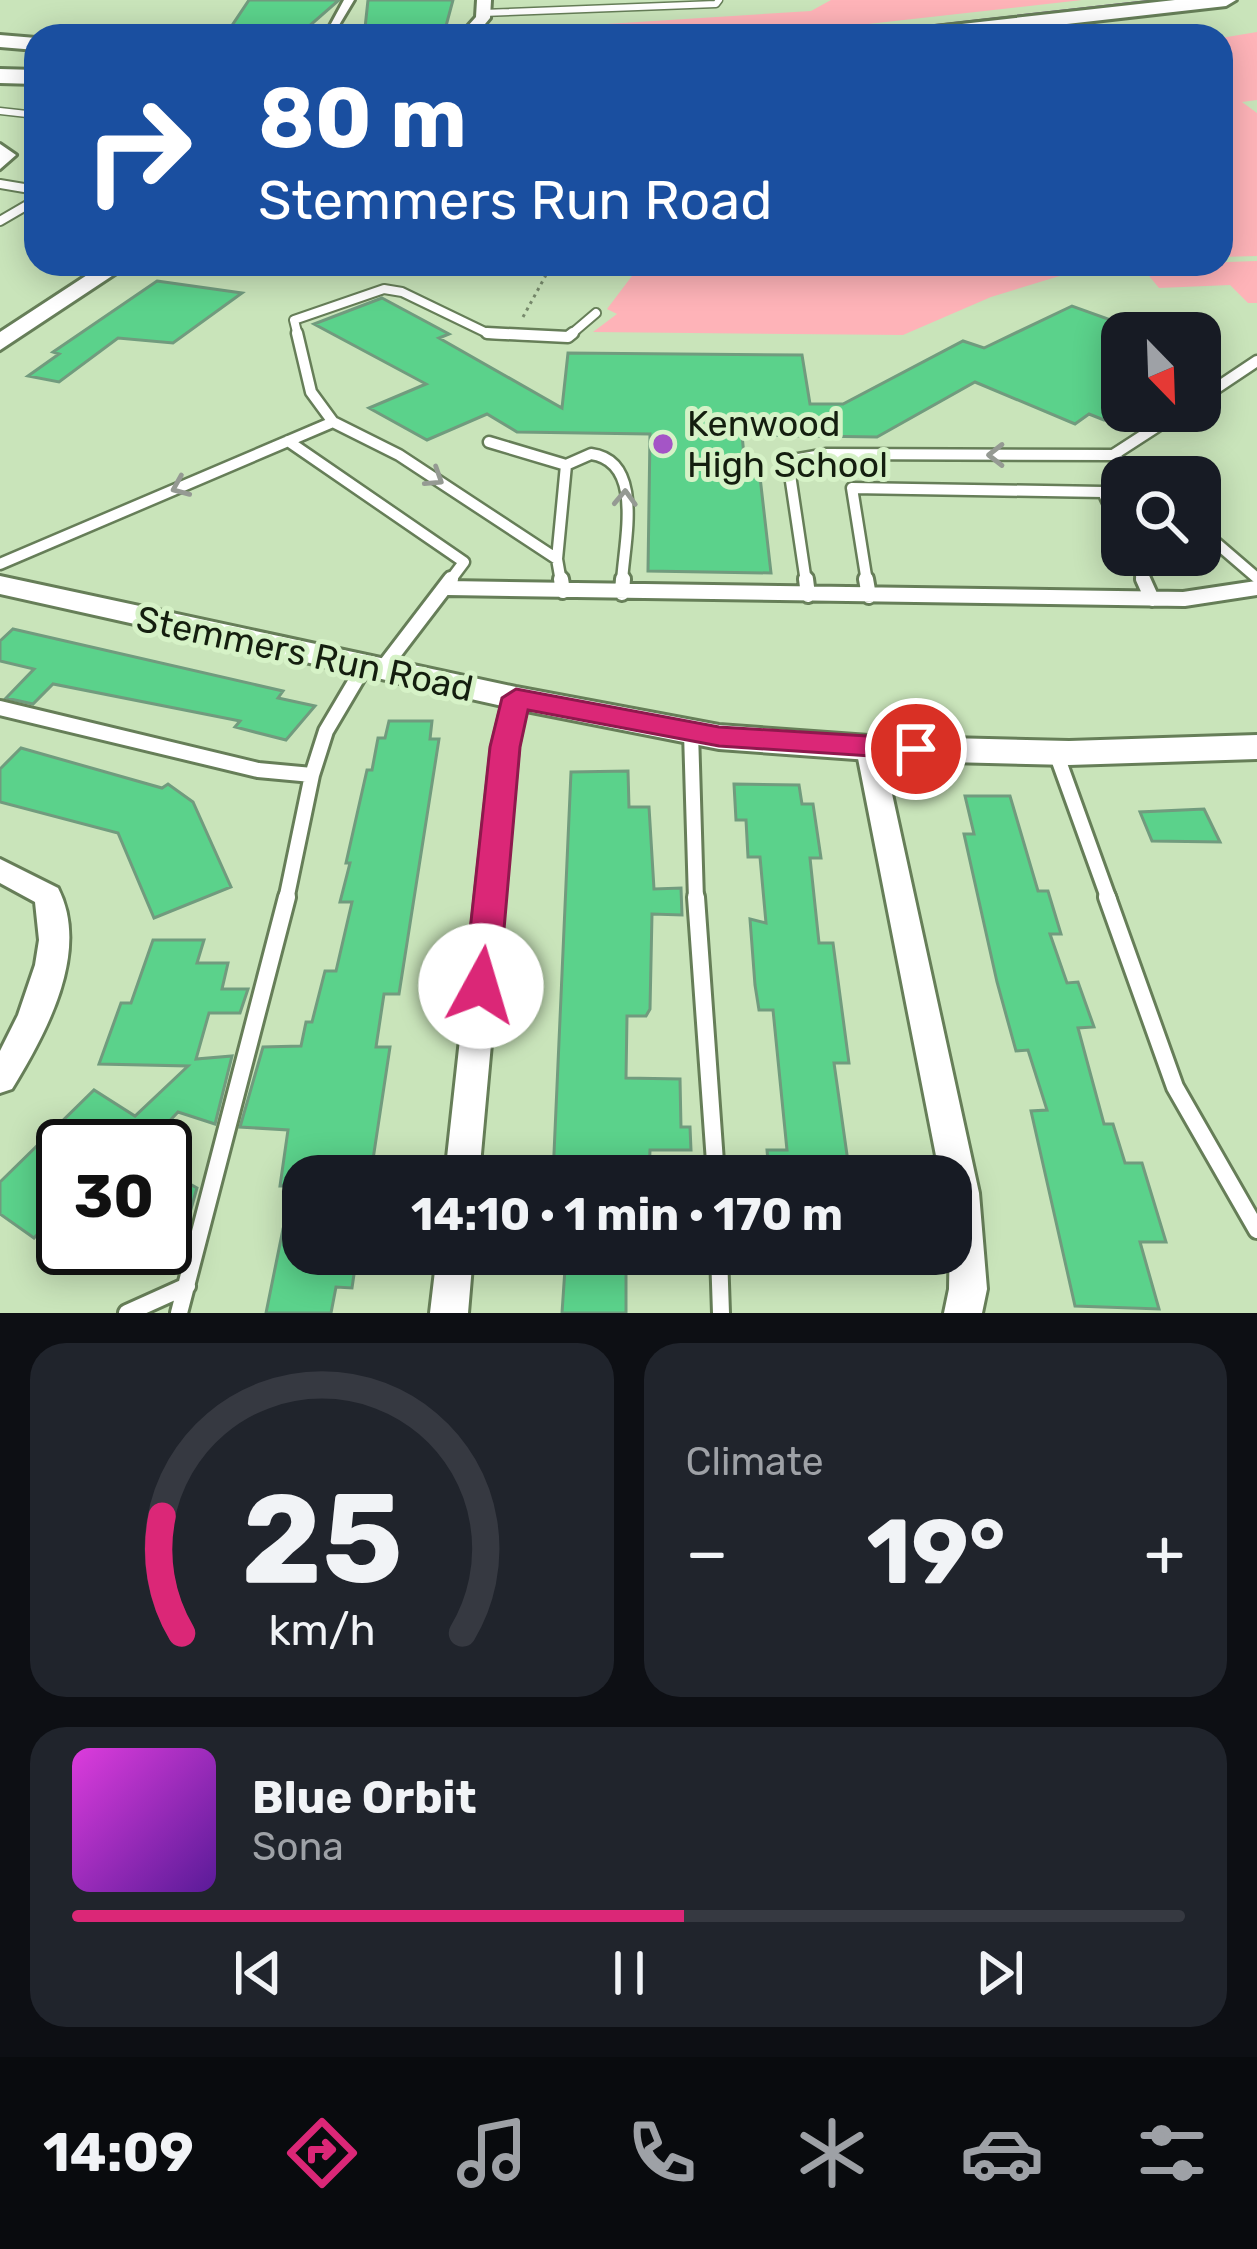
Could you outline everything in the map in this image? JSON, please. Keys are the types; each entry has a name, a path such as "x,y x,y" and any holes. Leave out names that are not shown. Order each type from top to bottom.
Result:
{"highway":[{"path":"1057,24 1230,10"},
{"path":"1164,24 1230,10"}],"main road":[{"path":"0,343 101,276"},
{"name":"Stemmers Run Road","path":"0,586 691,732 869,748 1056,753 1257,747"}],"street":[{"path":"0,148 9,155 0,165"},
{"path":"464,1155 505,747 516,698"},
{"path":"869,748 961,1192 968,1289 963,1313"},
{"path":"0,870 49,896 58,925 48,972 3,1074"},
{"path":"449,1313 452,1275"}],"lane":[{"path":"525,0 528,11"},
{"path":"483,6 603,12 716,4 719,0"},
{"path":"557,559 399,455 333,422 311,392 295,320 384,290 402,292 488,334 568,337 596,314"},
{"path":"1221,385 1257,362"},
{"path":"0,564 333,422"},
{"path":"808,596 789,468 793,460 827,454 1113,455 1149,432"},
{"path":"179,1313 294,872 312,775 326,730 374,667 462,569 459,555 288,441"},
{"path":"489,442 566,465"},
{"path":"563,591 557,559 566,465 577,456 600,453 615,462 626,478 622,593"},
{"path":"869,596 852,488 1101,492"},
{"path":"1221,547 1257,578"},
{"path":"1142,576 1153,598"},
{"path":"448,588 1153,598 1202,597 1257,588"},
{"path":"0,708 258,770 312,775"},
{"path":"691,732 692,839 715,1155"},
{"path":"1056,753 1175,1087 1198,1136 1257,1230"},
{"path":"720,1275 721,1313"},
{"path":"127,1313 187,1286"}],"path":[{"path":"488,334 524,317 546,276"}],"shaded area":[{"path":"831,0 1082,0 868,24 606,24 811,11"},
{"path":"1257,32 1257,100 1242,102 1257,113 1257,256 1233,257 1233,36"},
{"path":"1257,261 1257,303 1248,303 1230,285 1159,288 1149,276 1233,276 1233,262"},
{"path":"632,276 1060,276 991,297 903,335 593,332 617,314 607,309"}],"building":[{"path":"249,0 339,0 312,24 233,24"},
{"path":"368,0 453,0 447,24 365,24"},
{"path":"157,281 242,293 173,343 118,338 59,382 28,376 59,354 53,352"},
{"path":"382,298 449,334 439,338 562,408 568,353 802,355 810,404 843,404 963,341 984,348 1072,306 1101,316 1101,419 1089,414 1075,424 975,382 877,437 742,435 746,476 760,477 771,573 648,571 650,434 517,432 487,414 427,440 369,408 426,384 314,324"},
{"path":"13,629 283,691 278,698 315,706 286,740 235,727 240,721 53,684 33,704 6,698 34,669 0,661 0,641"},
{"path":"389,721 432,721 430,739 439,739 399,994 384,994 376,1047 390,1047 374,1155 284,1155 288,1130 240,1127 263,1047 301,1046 325,971 336,971 352,902 340,902 350,863 346,863 367,770 372,770 378,738 385,738"},
{"path":"21,748 162,788 168,784 193,802 231,887 154,918 118,833 0,802 0,769"},
{"path":"628,771 629,807 649,807 654,889 681,888 682,915 652,914 650,1009 646,1016 627,1016 626,1078 680,1079 681,1127 690,1127 691,1150 554,1155 571,772"},
{"path":"734,784 799,785 802,804 813,804 821,858 810,858 819,943 833,943 849,1063 834,1063 847,1155 767,1155 767,1150 787,1150 773,1010 759,1010 755,985 750,919 766,923 760,857 748,857 746,820 736,820"},
{"path":"965,796 1010,796 1038,891 1048,891 1061,934 1050,934 1067,983 1078,982 1094,1027 1078,1028 1104,1124 1113,1124 1125,1163 1142,1163 1166,1242 1140,1242 1159,1309 1075,1306 1031,1111 1047,1110 1028,1050 1016,1051 997,982 964,834 974,834"},
{"path":"1204,809 1220,842 1152,841 1140,812"},
{"path":"153,940 204,940 197,963 228,963 222,989 248,989 240,1013 209,1013 196,1059 232,1056 215,1124 178,1112 171,1119 64,1119 94,1090 135,1116 188,1066 99,1064 121,1003 131,1003"},
{"path":"36,1147 34,1238 0,1214 0,1182"},
{"path":"282,1234 282,1275 354,1275 352,1288 336,1287 331,1313 266,1313"},
{"path":"565,1275 626,1275 626,1313 562,1313"}],"waterway":[{"path":"949,24 1161,0"}],"place":[{"name":"Kenwood High School","path":"663,444"}],"route":[{"path":"481,986 505,747 516,698 719,736 916,749"}]}
